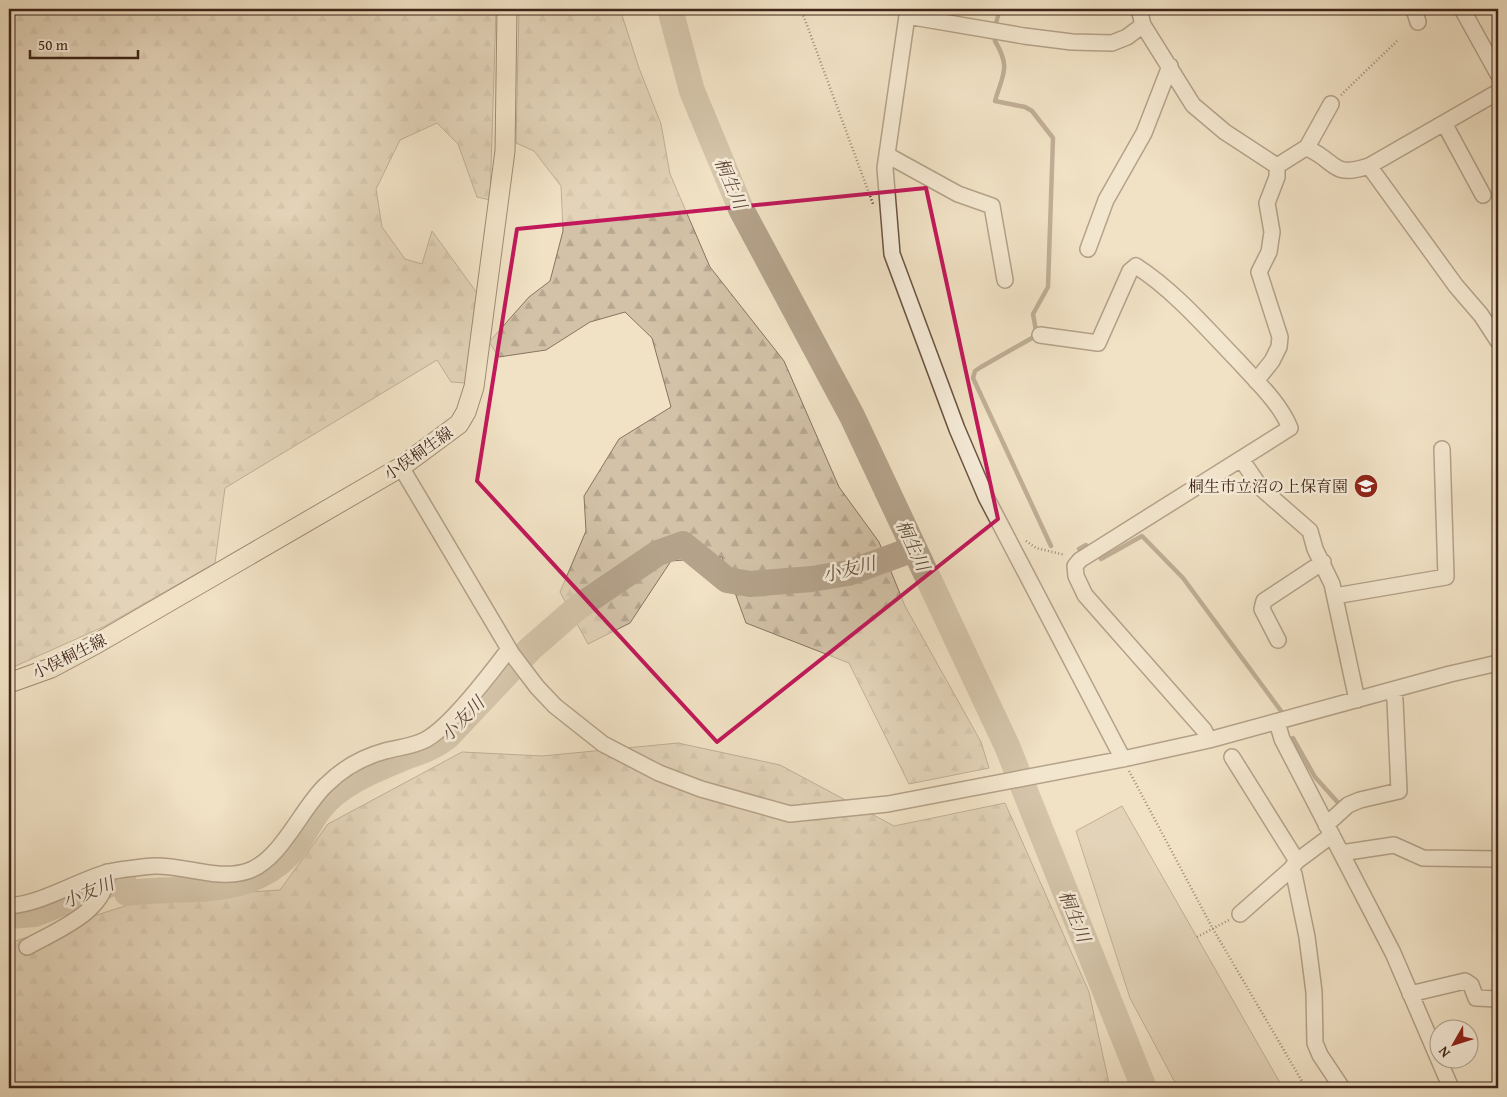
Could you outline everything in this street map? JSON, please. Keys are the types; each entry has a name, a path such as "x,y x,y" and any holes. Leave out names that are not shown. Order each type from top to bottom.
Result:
{"main road":[{"name":"小俣桐生線","path":"9,683 51,668 96,644 401,468 459,424 466,412 474,387 505,151 507,9"}],"street":[{"path":"1139,9 1143,25 1193,105 1225,132 1277,166"},
{"path":"1462,9 1498,74"},
{"path":"1122,762 986,498 956,429 892,254 885,179 907,12 1024,36 1104,43 1112,43 1128,37 1143,25"},
{"path":"1088,248 1106,200 1144,133 1170,66"},
{"path":"1306,149 1314,151 1343,172 1369,166 1498,92"},
{"path":"1277,166 1306,149 1331,104"},
{"path":"1444,123 1482,195"},
{"path":"887,155 958,194 992,206 1005,280"},
{"path":"1256,381 1279,347 1280,338 1259,272 1269,252 1272,232 1267,203 1277,177 1277,166"},
{"path":"1369,166 1456,286 1481,315 1498,341"},
{"path":"1040,335 1098,343 1130,271 1136,266 1163,284 1256,381 1277,406 1290,428 1080,560 1070,560 1084,595 1204,730 1209,740"},
{"path":"1334,596 1444,578 1448,574 1442,449"},
{"path":"1242,459 1261,488 1308,526 1315,549 1323,562 1332,584 1357,700"},
{"path":"401,468 510,651 555,706 603,744 637,763 701,789 790,814 888,804 1122,762 1498,663"},
{"path":"1278,640 1262,609 1264,600 1323,562"},
{"path":"9,906 44,897 107,874 170,866 208,873 232,874 248,871 261,864 297,825 312,800 344,770 367,757 409,747 441,730 510,651"},
{"path":"1240,914 1329,830 1348,805 1360,800 1399,791 1395,700 1392,690"},
{"path":"1277,722 1282,738 1392,953 1451,1088"},
{"path":"1232,757 1293,865 1307,937 1314,992 1315,1043 1320,1055 1342,1088"},
{"path":"1341,853 1394,845 1423,858 1498,859"},
{"path":"27,947 84,914 102,894 107,874"},
{"path":"1410,994 1420,990 1465,982 1470,985 1476,998 1498,999"}],"path":[{"path":"801,9 874,207"},
{"path":"1331,104 1397,41"},
{"path":"1024,538 1036,548 1070,560"},
{"path":"1122,762 1306,1088"},
{"path":"1197,937 1215,928"}],"highlighted area":[{"path":"926,188 998,519 717,742 477,481 517,229"}],"green space":[{"path":"9,9 496,9 490,200 477,197 458,144 437,123 400,140 376,189 382,227 405,259 422,264 432,231 477,293 465,383 451,382 437,360 225,488 215,563 103,627 9,669"},
{"path":"519,9 620,9 639,68 661,124 670,174 710,267 784,361 839,487 879,542 905,606 981,742 989,768 909,784 849,663 746,623 722,557 671,561 630,623 588,644 560,592 586,531 584,496 619,439 671,407 652,338 625,312 590,322 546,350 499,357 489,342 529,297 550,281 563,231 561,186 534,151 516,143"},
{"path":"678,743 780,765 894,826 1005,803 1089,992 1110,1088 9,1088 9,943 147,899 280,890 328,824 462,752 542,756"},
{"path":"1122,806 1283,1088 1178,1088 1130,998 1076,831"}],"waterway":[{"name":"桐生川","path":"670,9 692,91 741,209 852,416 1007,746 1144,1088"},
{"path":"996,23 1000,9"},
{"path":"995,41 1004,64 1003,77 995,101 1025,107 1032,111 1053,138 1048,287 1033,314 1036,331 1032,338 975,371 973,378 1051,546"},
{"path":"1101,559 1142,536 1183,578 1281,711"},
{"name":"小友川","path":"9,916 35,914 123,879 127,893 212,888 252,879 271,869 294,848 320,809 333,795 349,783 366,774 426,749 447,737 530,649 577,608 658,553 683,544 727,580 750,584 812,579 848,573 914,549"},
{"path":"1079,549 1086,545"},
{"path":"1293,738 1315,777 1341,806"}],"place":[{"name":"桐生市立沼の上保育園","path":"1366,486"}]}
